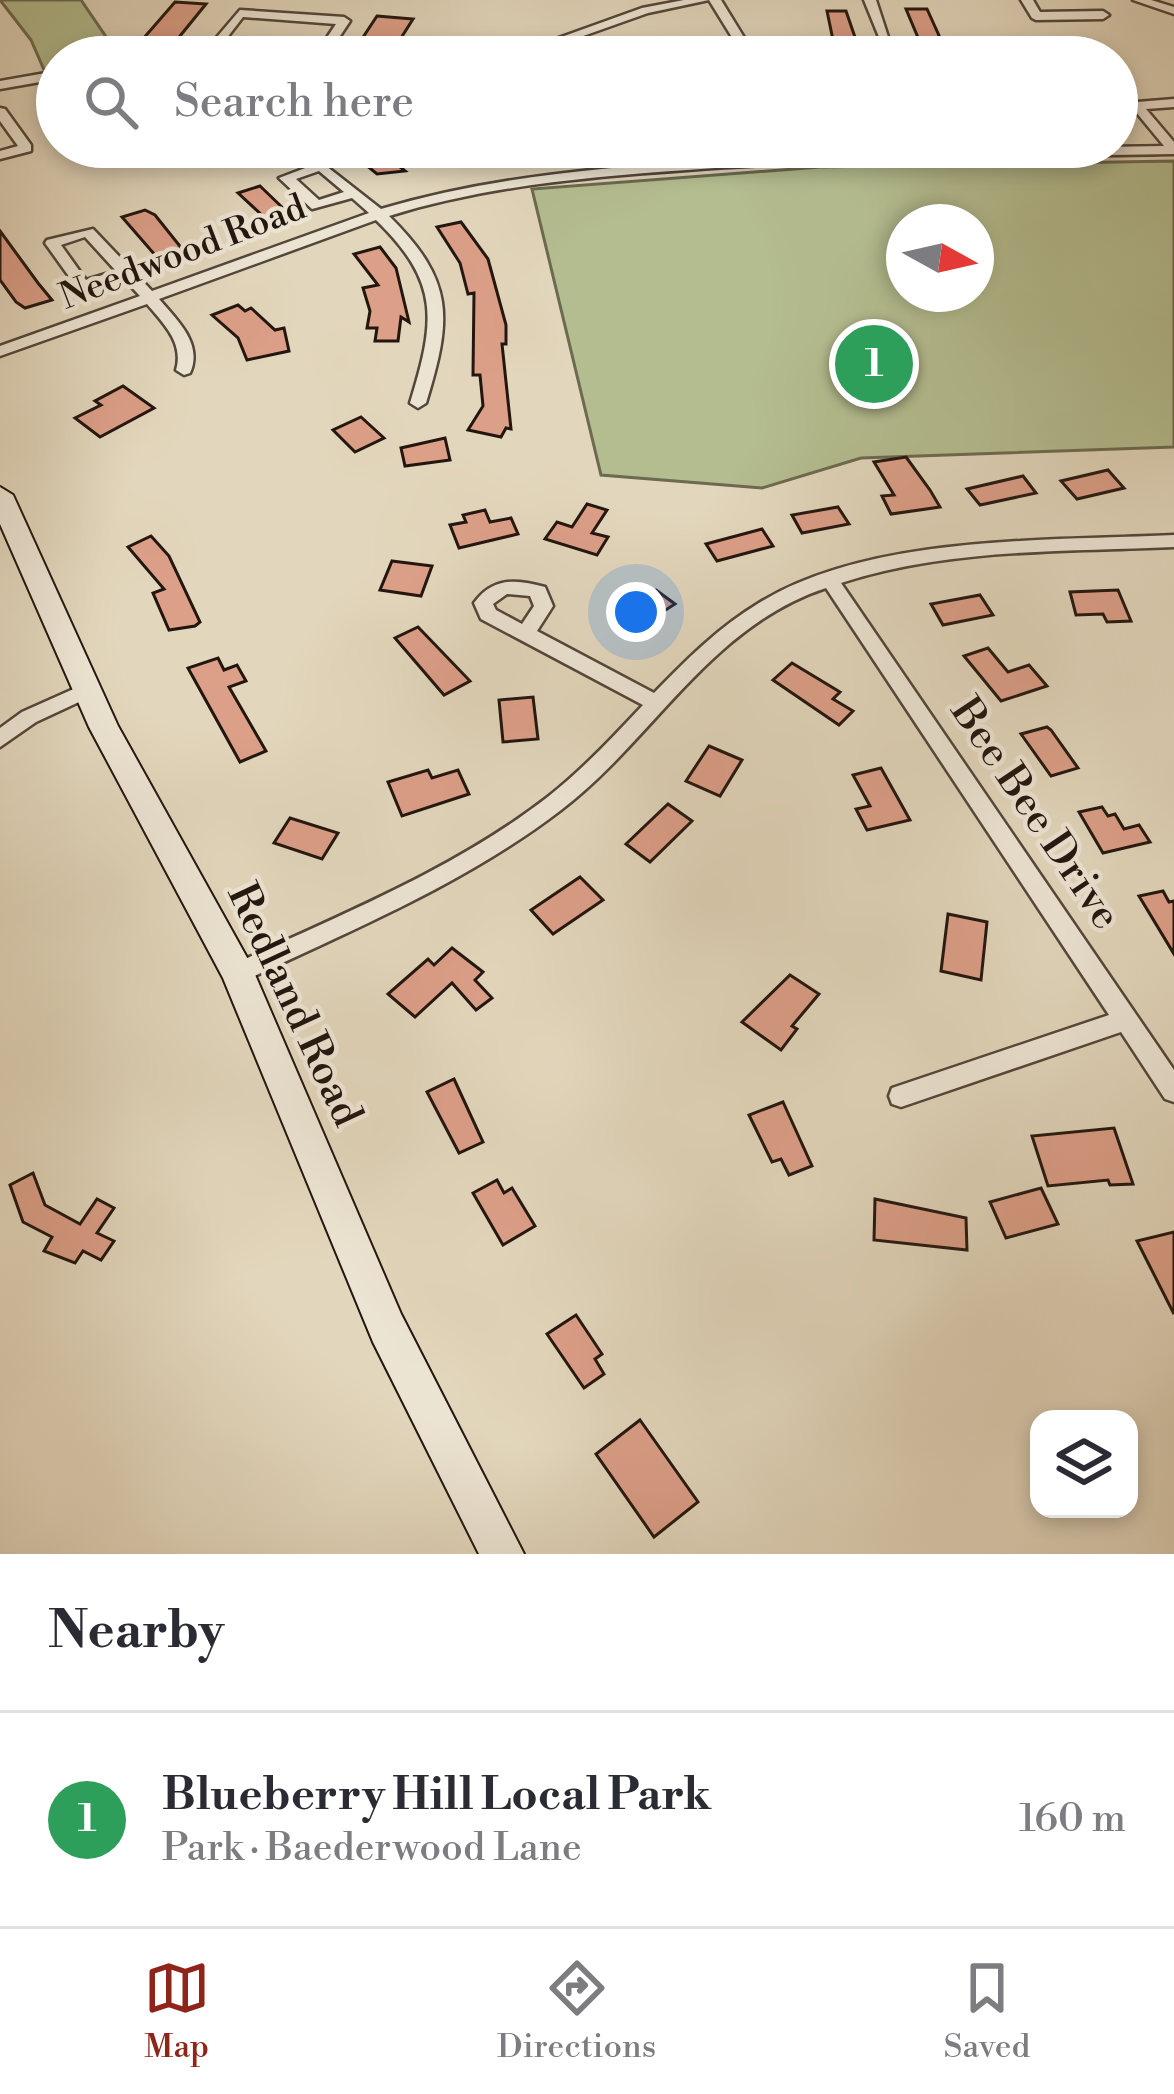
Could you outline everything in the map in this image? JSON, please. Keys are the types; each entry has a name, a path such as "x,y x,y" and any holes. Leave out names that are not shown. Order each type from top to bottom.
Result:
{"main road":[{"name":"Redland Road","path":"0,495 87,690 238,973 387,1328 502,1554"}],"street":[{"path":"572,36 646,10 704,0"},
{"path":"715,0 737,36"},
{"path":"870,0 885,36"},
{"path":"1027,0 1036,16 1103,15"},
{"path":"1139,0 1174,11"},
{"path":"222,36 240,13 344,21 334,36"},
{"path":"0,85 36,79"},
{"path":"1138,106 1174,104"},
{"path":"1138,107 1174,150"},
{"path":"0,154 26,148 1,114"},
{"name":"Needwood Road","path":"1138,150 1174,150"},
{"name":"Needwood Road","path":"0,351 377,214 482,187 645,168"},
{"path":"353,193 420,257 436,291 438,336 418,403"},
{"path":"124,273 82,286 52,243 88,232 148,300 183,341 189,358 184,370"},
{"path":"238,973 466,865 598,767 742,623 800,590 869,566 949,552 1170,545"},
{"name":"Bee Bee Drive","path":"830,580 1174,1091"},
{"path":"525,634 657,704"},
{"path":"0,739 29,717 87,690"},
{"path":"901,1096 1126,1020"}],"green space":[{"path":"0,0 81,0 105,36 36,36 36,51"},
{"path":"1174,161 1174,447 861,458 762,488 601,475 532,189 807,168 1138,168 1138,162"}],"building":[{"path":"175,2 206,4 180,36 145,36"},
{"path":"906,9 927,9 939,36 917,36"},
{"path":"827,11 846,11 855,36 832,36"},
{"path":"377,16 413,19 402,36 364,36"},
{"path":"370,168 405,171 377,174"},
{"path":"260,186 285,210 264,217 238,193"},
{"path":"145,210 155,215 187,255 162,263 122,217"},
{"path":"461,222 488,259 506,325 506,344 502,344 511,429 506,428 501,437 468,430 483,406 480,375 473,375 474,293 468,294 460,263 437,227"},
{"path":"0,231 52,300 25,308 16,302 0,280"},
{"path":"380,247 396,268 409,322 401,317 398,341 375,341 377,328 367,328 370,311 363,288 378,285 354,254"},
{"path":"238,305 245,311 251,308 275,330 284,328 289,351 247,360 238,338 212,315"},
{"path":"123,386 154,408 100,437 75,418 101,405 95,401"},
{"path":"361,417 384,438 355,452 333,430"},
{"path":"445,438 450,460 405,466 401,448"},
{"path":"906,457 940,507 891,514 882,496 894,495 874,462"},
{"path":"1108,470 1124,488 1077,499 1061,481"},
{"path":"1023,476 1036,493 980,505 967,489"},
{"path":"587,504 607,510 592,533 608,537 597,555 545,539 557,522 572,527"},
{"path":"838,507 849,524 802,533 792,515"},
{"path":"485,510 490,522 511,518 518,534 459,548 450,525 466,522 463,515"},
{"path":"762,529 773,546 717,561 706,544"},
{"path":"151,536 169,556 200,622 195,626 169,630 153,593 164,589 128,547"},
{"path":"392,561 432,566 421,596 380,590"},
{"path":"656,590 675,604 636,629 617,615"},
{"path":"1118,590 1131,621 1107,622 1103,614 1076,615 1070,592"},
{"path":"980,595 993,615 943,625 931,604"},
{"path":"418,627 470,681 444,695 395,638"},
{"path":"988,648 1008,672 1029,665 1047,686 1001,701 964,656"},
{"path":"218,658 224,670 237,665 246,681 229,687 266,751 240,762 188,668"},
{"path":"792,663 840,692 833,699 853,711 839,725 773,680"},
{"path":"533,697 538,739 503,742 499,700"},
{"path":"1047,727 1078,768 1051,776 1021,734"},
{"path":"709,746 742,760 720,796 686,781"},
{"path":"881,768 910,820 867,830 856,809 870,806 853,775"},
{"path":"428,770 432,778 458,770 469,794 402,816 388,782"},
{"path":"668,804 692,821 650,862 626,844"},
{"path":"1102,807 1108,816 1115,814 1124,829 1139,825 1150,842 1103,853 1079,812"},
{"path":"290,818 338,833 322,859 274,843"},
{"path":"580,877 603,900 553,934 531,910"},
{"path":"1163,891 1169,902 1174,901 1174,954 1139,896"},
{"path":"948,914 987,922 981,980 941,971"},
{"path":"452,948 483,972 475,980 492,998 476,1010 452,983 415,1017 388,994 428,959 434,965"},
{"path":"790,975 819,994 792,1026 797,1029 781,1050 742,1022"},
{"path":"454,1079 483,1142 459,1153 427,1092"},
{"path":"783,1102 812,1166 789,1175 781,1159 772,1162 749,1115"},
{"path":"1114,1128 1133,1184 1110,1185 1108,1180 1048,1186 1032,1136"},
{"path":"33,1173 45,1205 80,1224 97,1199 114,1208 97,1233 114,1241 101,1260 83,1251 75,1263 44,1251 52,1237 23,1222 10,1185"},
{"path":"497,1180 504,1193 512,1188 535,1226 503,1245 473,1193"},
{"path":"1041,1188 1058,1224 1006,1238 990,1202"},
{"path":"875,1199 966,1218 967,1250 874,1240"},
{"path":"1174,1232 1174,1314 1137,1241"},
{"path":"576,1315 602,1354 595,1359 604,1374 584,1388 547,1334"},
{"path":"640,1420 698,1502 654,1537 596,1454"}],"place":[{"name":"Blueberry Hill Local Park","path":"874,364"}]}
